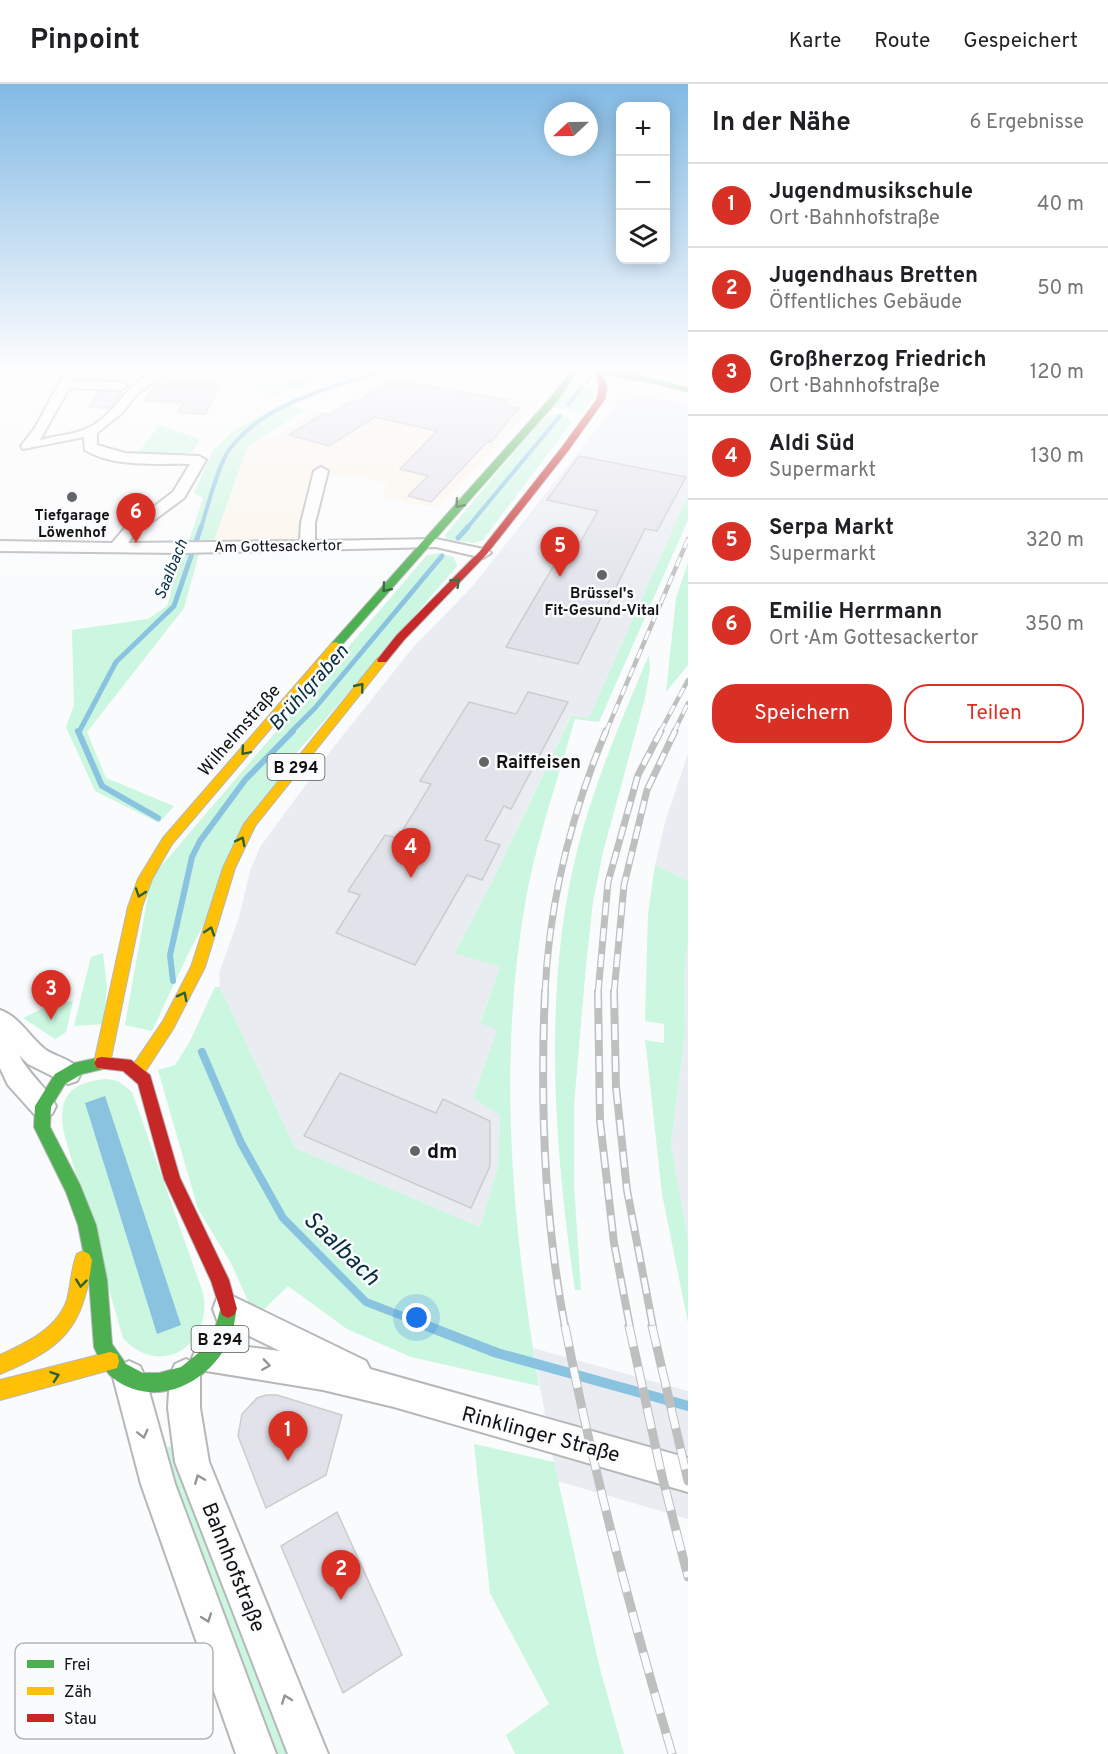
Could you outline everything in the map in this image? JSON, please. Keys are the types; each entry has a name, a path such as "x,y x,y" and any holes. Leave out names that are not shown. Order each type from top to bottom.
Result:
{"main road":[{"name":"Wilhelmstraße","path":"102,1063 135,907 145,879 167,841 511,446"},
{"name":"B 294","path":"0,1390 46,1379 87,1364 120,1369 142,1382 159,1383 197,1367 222,1335 228,1310 220,1280 172,1179 149,1091 138,1070 168,1025 198,967 229,868 250,824 400,638 483,554 554,446"},
{"path":"120,1369 101,1339 98,1281 87,1225 64,1171 46,1140 42,1127 43,1106 54,1086 68,1073 102,1063 123,1064 138,1070"},
{"path":"0,1365 40,1346 64,1328 73,1316 80,1296 87,1225"}],"street":[{"path":"90,446 95,452 111,456 199,460 179,495 129,532 116,548"},
{"path":"307,545 308,523 321,471"},
{"name":"Am Gottesackertor","path":"0,546 202,548 424,544 483,554"},
{"path":"0,1020 37,1057 68,1073"},
{"path":"0,1042 17,1077 43,1106"},
{"name":"Rinklinger Straße","path":"228,1310 394,1391"},
{"name":"Rinklinger Straße","path":"197,1367 303,1371 394,1391 688,1475"},
{"name":"Bahnhofstraße","path":"197,1367 184,1408 192,1462 308,1754"},
{"path":"120,1369 158,1484 256,1754"}],"shaded area":[{"path":"249,446 497,446 438,508 383,497 387,484 380,481 357,476 313,474 299,542 213,542"},
{"path":"583,446 688,446 688,495 589,719 570,717 493,880 456,952 500,967 480,1022 497,1030 473,1098 500,1115 498,1167 480,1227 295,1148 220,987 219,973 239,917 250,871 260,847 332,749 415,645 472,587"},
{"path":"688,754 688,881 655,865 665,822"},
{"path":"688,941 688,1240 671,1144 685,1035 684,975"},
{"path":"533,1348 688,1391 688,1519 557,1481"}],"green space":[{"path":"143,446 196,446 192,452 183,455 138,453"},
{"path":"217,446 248,446 213,543 188,544 203,498 194,493 214,448"},
{"path":"519,446 554,446 483,540 474,543 446,539 445,535"},
{"path":"688,495 688,520 599,722 575,719 542,831 526,898 517,959 510,1081 515,1203 539,1386 411,1357 347,1329 288,1286 262,1311 249,1303 231,1263 198,1209 158,1070 175,1065 189,1043 215,987 220,987 295,1148 480,1227 498,1167 500,1115 473,1098 497,1030 480,1023 500,967 455,953 493,880 571,716 589,718"},
{"path":"439,553 454,557 457,566 294,756 190,950 152,1031 125,1025 151,878 427,555"},
{"path":"199,554 184,608 87,732 106,778 174,806 159,823 95,791 66,727 74,705 72,630 148,619 167,606 171,594 170,582 185,555"},
{"path":"688,562 688,665 666,692 676,598"},
{"path":"649,655 650,669 645,698 603,852 593,902 574,1105 574,1184 581,1290 575,1290 557,1125 555,1068 559,955 578,847 592,798"},
{"path":"655,865 688,881 688,941 684,975 685,1035 671,1144 688,1240 688,1323 662,1194 645,1040 664,1043 664,1024 645,1021 648,914"},
{"path":"103,953 107,987 103,1024 74,1026 91,957"},
{"path":"73,1001 66,1032 55,1039 23,1018 50,1005"},
{"path":"107,1079 118,1081 132,1092 203,1293 204,1311 200,1327 192,1341 181,1350 168,1356 153,1356 138,1350 123,1338 64,1133 63,1110 69,1094 84,1084"},
{"path":"474,1444 554,1462 599,1665 624,1754 515,1754 506,1735 549,1704 490,1593"},
{"path":"175,1445 292,1754 268,1754 156,1450"}],"water":[{"path":"105,1096 181,1325 157,1334 85,1103"}],"building":[{"path":"422,446 483,446 431,502 408,496 428,476 400,469"},
{"path":"579,456 686,477 657,531 645,529 578,664 506,647 561,553 573,555 598,511 547,500"},
{"path":"528,692 568,702 511,809 504,806 485,840 500,845 482,880 467,875 415,965 336,933 360,895 348,891 385,835 398,838 431,784 420,781 469,702 516,714"},
{"name":"dm","path":"340,1073 436,1113 443,1099 490,1121 490,1166 471,1208 304,1136"},
{"path":"277,1395 342,1415 326,1475 266,1508 238,1436 242,1414 257,1398"},
{"path":"337,1512 402,1655 343,1693 281,1546"}],"waterway":[{"name":"Saalbach","path":"201,528 217,476 233,446"},
{"name":"Brühlgraben","path":"467,528 535,446"},
{"name":"Saalbach","path":"79,732 116,662 174,606 201,527"},
{"name":"Brühlgraben","path":"458,538 468,527"},
{"name":"Brühlgraben","path":"291,732 315,708 442,556"},
{"name":"Saalbach","path":"78,731 102,786 158,818"},
{"name":"Brühlgraben","path":"173,981 170,955 192,857 200,841 245,780 293,731"},
{"name":"Saalbach","path":"202,1052 241,1143 283,1218 366,1302 431,1327"},
{"name":"Saalbach","path":"427,1326 497,1353 688,1406"}],"railway":[{"path":"606,732 688,539"},
{"path":"660,732 688,680"},
{"path":"674,732 688,703"},
{"path":"545,993 551,925 564,859 582,795 606,731"},
{"path":"598,993 608,882 638,775 661,731"},
{"path":"614,993 624,885 647,790 675,731"},
{"path":"545,992 543,1076 545,1160 552,1244 565,1327"},
{"path":"598,993 600,1121 614,1243 630,1327"},
{"path":"614,993 616,1087 627,1190 653,1327"},
{"path":"565,1326 614,1541 672,1754"},
{"path":"629,1326 662,1476 688,1577"},
{"path":"652,1326 688,1481"}],"traffic: fast":[{"path":"336,645 513,446"},
{"path":"102,1063 79,1068 60,1079 43,1106 42,1127 74,1190 87,1225 98,1280 103,1347 119,1371 142,1382 159,1383 186,1375 208,1358 222,1336 228,1309"}],"traffic: slow":[{"path":"102,1063 135,907 145,879 167,841 336,645"},
{"path":"138,1070 168,1025 198,967 229,868 250,824 382,660"},
{"path":"0,1365 37,1346 61,1328 75,1301 83,1260"},
{"path":"0,1390 110,1361"}],"traffic: jam":[{"path":"382,660 400,638 483,553 567,446"},
{"path":"102,1063 126,1065 145,1080 172,1179 220,1280 228,1309"}],"place":[{"name":"Tiefgarage Löwenhof","path":"72,497"},
{"name":"Emilie Herrmann","path":"136,543"},
{"name":"Brüssel's Fit-Gesund-Vital","path":"602,575"},
{"name":"Serpa Markt","path":"560,577"},
{"name":"Raiffeisen","path":"484,762"},
{"name":"Aldi Süd","path":"411,878"},
{"name":"Großherzog Friedrich","path":"51,1020"},
{"name":"dm","path":"415,1151"},
{"name":"Jugendmusikschule","path":"288,1461"},
{"name":"Jugendhaus Bretten","path":"341,1600"}]}
